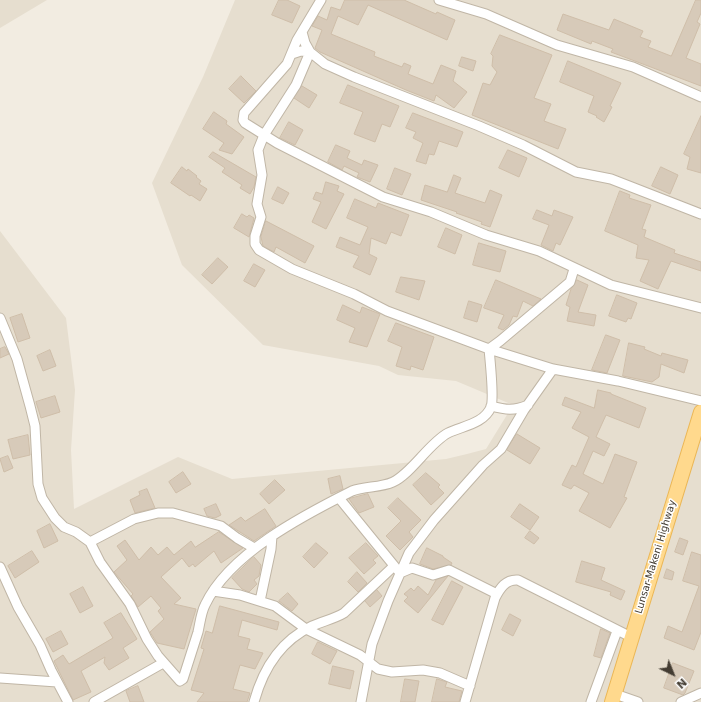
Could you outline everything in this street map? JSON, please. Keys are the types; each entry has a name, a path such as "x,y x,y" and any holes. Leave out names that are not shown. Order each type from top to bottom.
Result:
{"main road":[{"name":"Lunsar-Makeni Highway","path":"614,698 701,412"}],"street":[{"path":"321,0 297,40 292,54 281,72 244,113 242,120 245,123 264,135 383,197 431,212 486,235 539,251 574,269 611,285 701,308"},
{"path":"439,0 486,14 557,45 633,67 701,96"},
{"path":"302,32 304,42 310,52 325,64 354,77 480,126 523,145 576,172 611,180 701,214"},
{"path":"292,54 301,51 310,52"},
{"path":"310,52 296,85 264,135 258,150 262,174 257,204 261,217 255,236 255,244 259,250 292,269 354,294 387,311 488,349 553,369 618,381 701,401"},
{"path":"488,349 500,341 570,282 574,269"},
{"path":"0,318 18,359 35,426 38,484 42,498 55,518 64,527 76,532 90,542 100,562 130,604 147,639 163,663 178,680 183,679 204,607 213,591 254,548 272,536 339,498 362,487 382,486 395,481 447,434 470,426 483,417 491,406 492,374 488,349"},
{"path":"254,702 260,682 272,659 283,645 306,629 336,618 344,613 397,569 434,520 483,465 501,449 528,405 553,369"},
{"path":"491,406 505,410 516,410 528,405"},
{"path":"339,498 397,569"},
{"path":"90,542 134,518 173,513 221,526 254,548"},
{"path":"260,601 271,550 272,536"},
{"path":"0,567 68,702"},
{"path":"397,569 412,568 433,575 449,570 497,594"},
{"path":"361,702 376,632 397,569"},
{"path":"465,702 497,594 508,581 518,580 617,631 632,637"},
{"path":"213,591 260,601 275,606 306,629 360,655 378,669 392,672 423,670 440,673 470,686"},
{"path":"591,702 617,631"},
{"path":"94,702 163,663"},
{"path":"0,678 57,682"},
{"path":"681,702 701,693"},
{"path":"614,698 638,702"}],"shaded area":[{"path":"0,0 47,0 0,28"},
{"path":"235,0 701,0 701,702 0,702 0,231 66,318 75,390 71,450 74,509 178,457 232,479 446,459 486,449 513,405 456,381 398,375 379,366 263,345 182,265 152,183 203,77"}],"building":[{"path":"279,0 287,0 300,6 292,23 272,15"},
{"path":"345,0 404,0 436,14 437,12 455,20 447,40 368,5 358,25 338,16 331,34 375,52 374,56 402,67 404,63 411,66 408,74 433,84 441,65 456,71 453,81 467,92 454,108 436,95 434,101 320,52 315,48 322,30 312,26 318,16 327,20 331,7 340,10"},
{"path":"696,0 701,0 701,13 697,22 700,24 686,58 701,64 701,86 611,52 613,49 592,41 591,44 557,30 563,14 609,30 614,19 643,31 640,37 651,41 648,47 671,56"},
{"path":"500,35 552,55 534,98 551,104 544,121 566,129 558,149 472,115 483,83 490,85 497,72 492,66 493,56 491,54"},
{"path":"462,57 476,61 473,71 459,66"},
{"path":"568,61 621,83 610,106 612,107 604,122 596,117 597,116 588,112 594,96 560,82"},
{"path":"241,76 256,91 244,103 229,89"},
{"path":"348,85 399,106 390,127 382,124 375,142 354,134 363,112 340,103"},
{"path":"302,86 317,95 309,108 294,98"},
{"path":"214,112 227,121 226,124 244,137 232,154 219,150 224,143 203,129"},
{"path":"413,113 463,132 457,147 439,141 434,155 429,154 426,164 416,161 423,143 413,138 416,132 406,128"},
{"path":"701,116 701,173 687,169 690,157 684,154"},
{"path":"289,122 303,130 295,145 280,138"},
{"path":"336,145 350,151 347,158 362,165 364,160 378,165 370,182 357,177 359,173 344,166 342,170 328,162"},
{"path":"508,150 527,158 519,177 499,168"},
{"path":"213,152 256,177 254,187 250,194 240,188 242,185 222,172 225,168 209,157"},
{"path":"182,167 187,171 188,169 197,176 196,177 201,181 199,184 207,189 200,201 171,183"},
{"path":"661,167 678,175 670,194 652,186"},
{"path":"395,168 411,174 402,195 387,189"},
{"path":"454,175 461,178 455,193 485,203 490,190 502,195 490,227 481,224 482,222 456,213 457,212 421,200 425,185 447,192"},
{"path":"326,182 339,186 337,191 344,194 326,229 312,222 321,202 313,199 316,192 322,194"},
{"path":"278,187 289,193 283,204 272,199"},
{"path":"620,191 630,195 629,198 651,205 642,229 646,230 644,237 675,250 674,253 701,262 701,271 671,261 658,289 640,281 649,260 636,258 638,245 605,231"},
{"path":"355,199 376,208 378,203 409,215 401,236 391,232 386,244 371,238 369,254 377,258 370,275 353,267 359,256 336,247 340,237 360,245 368,227 347,218"},
{"path":"537,210 552,216 554,210 573,217 560,245 556,243 553,251 541,245 549,225 533,219"},
{"path":"242,214 247,217 249,215 254,218 249,237 234,228"},
{"path":"266,221 314,246 305,263 276,247 274,252 263,246 261,237"},
{"path":"446,228 462,235 455,254 438,247"},
{"path":"479,243 506,251 500,272 473,265"},
{"path":"218,258 228,267 212,284 202,275"},
{"path":"254,264 265,270 255,287 244,281"},
{"path":"401,277 425,281 419,300 396,292"},
{"path":"496,280 541,299 533,306 523,301 517,317 513,316 509,325 503,330 498,328 504,315 484,308"},
{"path":"577,280 588,285 578,312 596,315 594,326 567,321 570,307 566,305 571,289"},
{"path":"617,295 637,303 631,319 628,318 626,322 609,316"},
{"path":"469,301 482,305 477,322 464,318"},
{"path":"343,305 360,313 362,307 380,314 367,347 349,342 355,328 337,320"},
{"path":"22,314 30,338 18,342 10,318"},
{"path":"396,323 434,337 423,370 411,366 410,370 396,366 402,347 388,341"},
{"path":"606,335 620,340 607,373 592,370"},
{"path":"629,343 645,347 644,349 661,356 662,353 688,360 684,373 661,364 659,377 652,382 623,376"},
{"path":"5,347 9,354 0,358 0,349"},
{"path":"50,350 56,366 43,371 37,356"},
{"path":"598,390 611,393 646,408 639,428 606,415 596,437 610,444 604,456 593,451 583,474 603,484 615,454 637,462 624,497 627,498 610,528 579,511 589,493 574,485 571,489 562,485 572,465 576,467 589,437 572,428 581,412 562,405 565,397 594,408"},
{"path":"55,396 60,412 41,418 36,402"},
{"path":"517,434 540,448 530,464 507,450"},
{"path":"28,435 30,455 13,459 8,440"},
{"path":"8,456 13,468 4,472 0,459"},
{"path":"183,472 191,484 176,493 169,482"},
{"path":"426,473 440,485 438,487 444,493 431,505 413,485"},
{"path":"340,476 343,489 331,494 328,479"},
{"path":"275,480 285,490 269,504 260,494"},
{"path":"147,489 155,508 135,513 130,500 140,495 139,492"},
{"path":"368,494 374,507 359,513 349,499"},
{"path":"398,498 421,520 409,532 413,537 400,550 386,536 401,521 388,508"},
{"path":"216,504 221,515 215,518 207,516 204,509"},
{"path":"520,504 539,517 530,530 511,517"},
{"path":"265,509 276,526 254,541 229,525 241,517 245,521"},
{"path":"50,524 58,541 44,548 37,531"},
{"path":"530,531 539,538 534,544 525,538"},
{"path":"219,532 243,548 221,563 214,551 195,567 193,564 189,567 182,558 161,577 181,598 174,604 196,609 184,649 157,643 150,632 164,619 158,611 161,608 151,596 138,607 131,596 133,594 114,572 127,560 117,546 125,540 139,560 151,547 158,555 167,547 174,555 191,541 195,547"},
{"path":"680,538 688,541 683,555 675,552"},
{"path":"316,543 328,553 314,568 303,557"},
{"path":"366,543 378,556 373,560 376,563 364,574 349,558"},
{"path":"427,548 443,556 452,563 451,565 433,569 420,564"},
{"path":"32,551 39,562 15,578 8,566"},
{"path":"692,552 701,555 701,632 694,650 664,638 668,626 682,632 699,586 683,581"},
{"path":"254,557 261,565 259,576 254,580 257,584 249,592 242,589 232,578"},
{"path":"582,561 605,568 601,580 625,591 621,600 610,595 611,592 576,582"},
{"path":"667,569 674,572 672,580 664,578"},
{"path":"357,572 367,583 358,592 348,582"},
{"path":"448,576 418,613 404,601 408,597 404,594 411,588 414,591 418,586 428,595 436,580"},
{"path":"452,581 463,587 443,625 432,620"},
{"path":"83,587 93,606 80,613 70,594"},
{"path":"377,590 382,596 370,607 365,601"},
{"path":"288,593 298,604 292,611 279,601"},
{"path":"220,606 279,622 277,630 242,620 238,636 250,639 247,649 263,653 255,669 240,665 233,689 250,693 247,702 197,702 204,693 191,690 204,649 201,648 206,631 212,633"},
{"path":"121,613 137,639 123,648 129,658 109,670 104,663 105,657 81,671 91,692 73,700 54,661 63,655 69,664 113,638 104,623"},
{"path":"510,614 521,620 513,636 502,630"},
{"path":"601,629 610,633 601,658 594,656"},
{"path":"61,631 68,644 53,652 46,639"},
{"path":"318,642 337,651 330,664 312,654"},
{"path":"673,663 694,671 683,695 664,688"},
{"path":"333,666 354,671 350,689 329,684"},
{"path":"405,679 419,681 415,702 401,702"},
{"path":"437,679 447,682 445,687 462,691 459,702 432,702"},
{"path":"138,686 144,702 130,702 126,691"}]}
